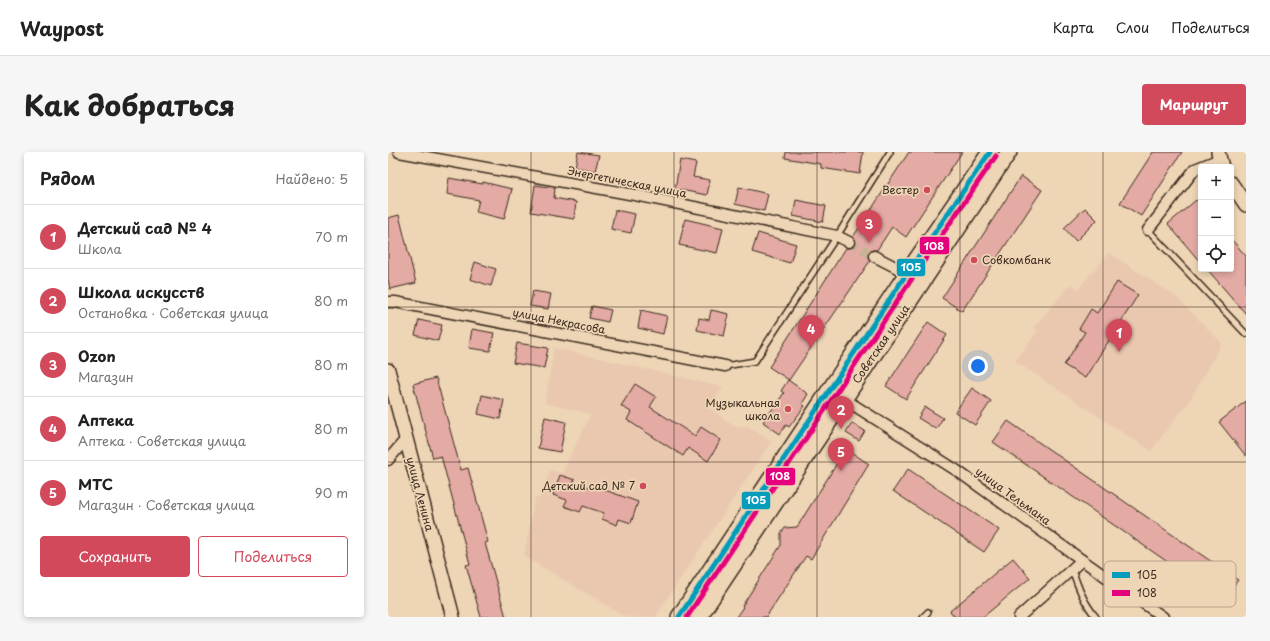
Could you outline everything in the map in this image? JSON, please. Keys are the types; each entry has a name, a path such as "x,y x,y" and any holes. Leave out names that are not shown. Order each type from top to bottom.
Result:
{"main road":[{"name":"Советская улица","path":"679,617 907,273 990,152"},
{"name":"Советская улица","path":"699,617 1009,152"}],"street":[{"name":"Энергетическая улица","path":"399,152 421,154 635,195 837,236 849,242"},
{"path":"1148,230 1195,169 1220,159"},
{"path":"1234,187 1246,205"},
{"path":"874,256 907,273"},
{"name":"улица Некрасова","path":"388,302 395,302 725,366"},
{"name":"улица Ленина","path":"388,370 453,617"},
{"name":"улица Тельмана","path":"844,400 956,470 1104,575"},
{"path":"388,460 406,439"},
{"path":"1019,617 1082,560"},
{"name":"улица Тельмана","path":"1149,607 1163,617"}],"lane":[{"path":"725,366 755,360 837,236 890,152"},
{"path":"1148,230 1246,334"},
{"path":"1072,569 1079,589 1088,607 1096,617"},
{"path":"923,617 928,612"}],"shaded area":[{"path":"1109,253 1175,296 1222,343 1187,405 1151,451 1015,361 1038,331 1034,327 1071,284 1078,289"},
{"name":"Детский сад № 7","path":"554,348 723,387 709,408 735,427 748,426 771,442 655,617 626,617 524,556 535,498 540,498 550,470 562,473 591,414 545,403"}],"building":[{"path":"578,152 599,155 595,171 575,167"},
{"path":"786,152 863,152 860,174 821,168 821,164 785,158"},
{"path":"909,152 962,152 906,237 892,227 877,250 873,250 868,253 870,261 789,380 769,367 846,248 850,248 855,245 853,237"},
{"path":"1153,152 1182,152 1141,216 1120,203"},
{"path":"680,160 696,163 693,177 710,180 707,195 675,189"},
{"path":"1021,176 1042,190 962,311 942,298"},
{"path":"449,178 483,184 483,182 512,189 504,219 476,212 479,200 447,194"},
{"path":"535,185 555,188 554,198 576,202 574,219 531,212"},
{"path":"739,187 768,194 764,211 735,204"},
{"path":"796,200 826,206 823,222 793,216"},
{"path":"1196,200 1198,202 1198,259 1168,224"},
{"path":"1085,208 1097,220 1076,241 1064,228"},
{"path":"615,210 635,214 631,233 611,229"},
{"path":"399,215 416,283 390,289 388,279 388,218"},
{"path":"685,219 723,228 717,253 679,245"},
{"path":"758,233 796,244 790,263 752,252"},
{"path":"1234,242 1246,256 1246,314 1210,272 1234,272"},
{"path":"475,262 496,269 491,286 470,279"},
{"path":"1117,282 1138,295 1085,378 1064,365 1085,332 1079,329 1091,309 1097,313"},
{"path":"533,291 551,294 548,309 530,306"},
{"path":"592,306 611,310 608,322 589,318"},
{"path":"641,310 667,316 663,334 638,328"},
{"path":"711,310 729,314 724,336 697,330 699,318 709,320"},
{"path":"419,320 442,325 438,341 415,335"},
{"path":"928,322 947,335 906,399 886,386"},
{"path":"472,329 494,333 490,351 469,348"},
{"path":"517,343 548,348 544,368 513,363"},
{"path":"436,378 461,470 468,468 488,542 485,543 506,617 481,617 466,565 470,564 441,456 433,458 413,384"},
{"name":"Музыкальная школа","path":"788,380 808,394 802,404 805,406 789,427 786,425 780,434 763,422 784,393 781,391"},
{"path":"635,384 656,397 650,407 695,436 701,427 721,440 708,461 688,448 683,456 627,420 631,412 621,406"},
{"path":"972,388 991,401 975,425 955,412"},
{"path":"482,395 504,400 500,419 478,414"},
{"path":"1246,401 1246,456 1219,422"},
{"path":"925,407 943,418 936,429 918,418"},
{"path":"545,417 566,422 560,452 538,448"},
{"path":"1008,421 1211,561 1166,561 993,442"},
{"path":"852,423 865,431 859,441 846,433"},
{"path":"846,449 869,464 811,559 806,556 766,617 736,617 781,545 781,533 785,528 797,527"},
{"path":"908,469 999,530 984,552 893,491"},
{"path":"560,475 575,480 573,483 593,488 594,486 638,502 631,523 619,519 617,525 602,519 604,513 583,506 580,512 564,506 567,500 553,495"},
{"path":"1013,558 1030,578 983,617 955,617 950,611"}],"tunnel":[{"path":"849,242 874,256"}],"transit line":[{"name":"105","path":"679,617 907,273 990,152"},
{"name":"108","path":"687,617 913,277 996,156"}],"place":[{"name":"Вестер","path":"927,190"},
{"name":"Ozon","path":"869,243"},
{"name":"Совкомбанк","path":"974,260"},
{"name":"Аптека","path":"811,348"},
{"name":"Детский сад № 4","path":"1119,352"},
{"name":"Музыкальная школа","path":"788,409"},
{"name":"Школа искусств","path":"841,429"},
{"name":"МТС","path":"841,471"},
{"name":"Детский сад № 7","path":"643,486"}]}
